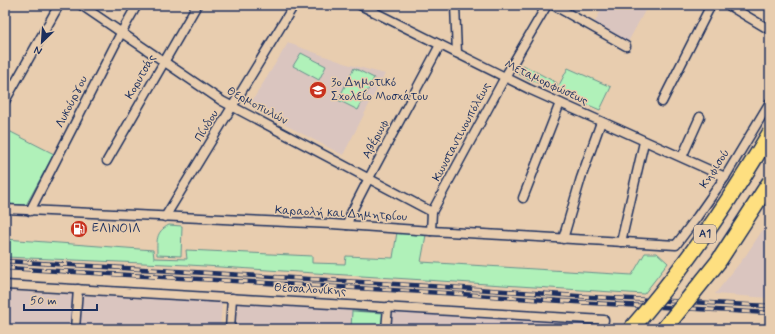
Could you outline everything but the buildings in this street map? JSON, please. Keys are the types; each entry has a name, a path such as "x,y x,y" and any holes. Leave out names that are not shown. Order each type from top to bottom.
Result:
{"highway":[{"name":"Α1","path":"631,329 682,266 736,189 770,133"},
{"name":"Α1","path":"664,329 718,262 770,182"}],"street":[{"path":"5,101 59,5"},
{"name":"Θερμοπυλών","path":"81,5 232,108 432,212"},
{"name":"Λυκούργου","path":"30,210 121,33 137,5"},
{"name":"Κορυτσάς","path":"107,161 197,5"},
{"name":"Πίνδου","path":"165,217 294,5"},
{"name":"Μεταμορφώσεως","path":"361,5 560,103 644,142 725,177"},
{"path":"455,5 457,53"},
{"name":"Κωνσταντινουπόλεως","path":"431,231 432,212 505,77 547,5"},
{"path":"553,5 626,46"},
{"path":"662,102 711,5"},
{"path":"728,5 770,30"},
{"name":"Αβέρωφ","path":"347,225 351,213 369,178 440,45"},
{"name":"Κηφισού","path":"676,245 725,177 770,102"},
{"path":"523,198 560,103"},
{"path":"682,158 700,117"},
{"path":"563,238 581,178 601,122"},
{"path":"621,242 644,142"},
{"name":"Καραολή και Δημητρίου","path":"5,209 347,225 676,245"},
{"name":"Θεσσαλονίκης","path":"5,285 604,320 602,329"},
{"path":"75,329 78,289"},
{"path":"230,329 232,298"},
{"path":"386,329 388,307"}],"shaded area":[{"path":"604,5 648,5 627,44 593,25"},
{"name":"3ο Δημοτικό Σχολείο Μοσχάτου","path":"288,43 347,64 385,74 343,155 249,106"},
{"path":"770,219 770,298 715,294 746,255"},
{"path":"5,291 222,303 220,329 5,329"},
{"path":"238,304 590,324 594,329 236,329"}],"green space":[{"path":"301,53 326,66 319,80 293,66"},
{"path":"523,65 557,83 554,90 518,74"},
{"path":"354,68 374,78 358,110 338,100"},
{"path":"568,68 611,87 600,110 556,91"},
{"path":"5,129 54,154 26,205 5,204"},
{"path":"169,225 182,226 181,256 157,255 157,241 159,234"},
{"path":"397,232 426,235 421,262 632,275 645,253 657,253 668,263 644,294 189,265 5,257 5,239 153,250 154,258 187,259 186,250 312,256 312,263 345,264 346,256 393,258"},
{"path":"352,311 384,313 383,329 351,329"}],"railway":[{"path":"5,261 591,297 770,306"},
{"path":"5,268 770,313"}],"place":[{"name":"3ο Δημοτικό Σχολείο Μοσχάτου","path":"318,90"},
{"name":"ΕΛΙΝΟΙΛ","path":"79,229"}]}
